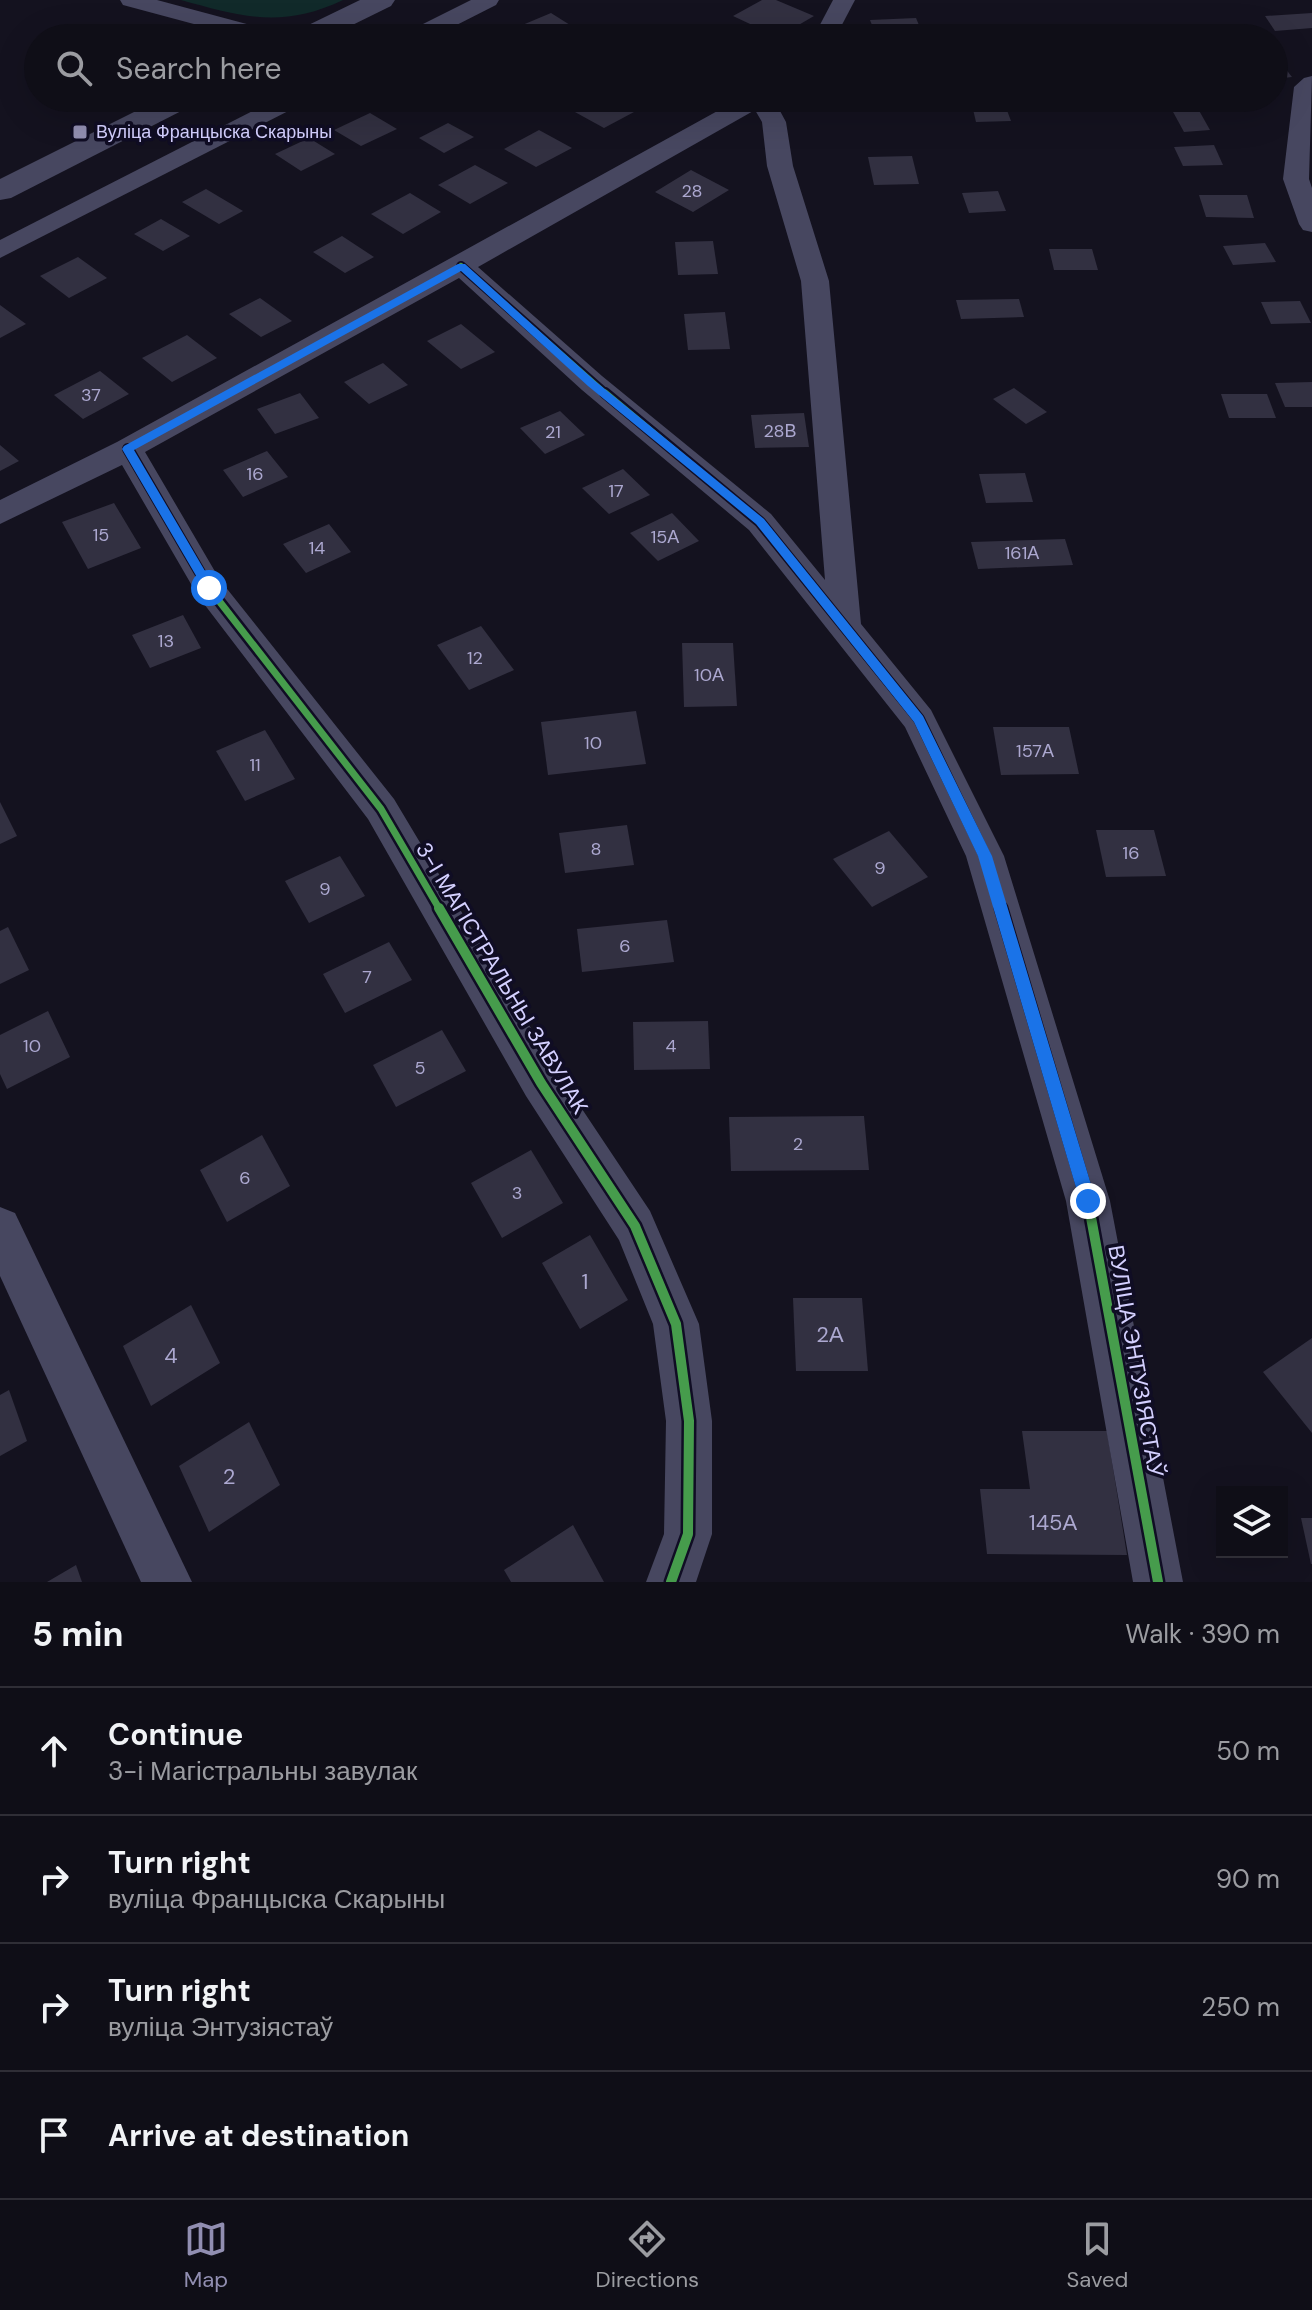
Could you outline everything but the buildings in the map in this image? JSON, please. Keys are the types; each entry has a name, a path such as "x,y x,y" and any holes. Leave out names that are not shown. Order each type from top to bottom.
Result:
{"street":[{"path":"131,0 220,24"},
{"path":"332,24 381,0"},
{"path":"441,24 488,0"},
{"path":"831,24 844,0"},
{"path":"1312,83 1306,87 1296,179 1312,224"},
{"path":"0,191 157,112"},
{"path":"0,250 269,112"},
{"path":"0,513 128,449 735,112"},
{"path":"768,112 774,122 780,166 815,281 845,626"},
{"name":"ВУЛІЦА ЭНТУЗІЯСТАЎ","path":"461,266 592,383 760,522 919,719 985,856 1088,1201 1158,1582"},
{"name":"3-І МАГІСТРАЛЬНЫ ЗАВУЛАК","path":"128,449 209,588 381,809 541,1083 635,1226 676,1324 689,1421 688,1534 671,1582"},
{"path":"0,1228 167,1582"}],"green space":[{"path":"181,0 343,0 301,15 262,17"}],"cycle path":[{"path":"461,266 592,383 760,522 919,719 985,856 1088,1201 1158,1582"},
{"path":"128,449 209,588 381,809 541,1083 635,1226 676,1324 689,1421 688,1534 671,1582"}],"place":[{"name":"Вуліца Францыска Скарыны","path":"80,132"}],"route":[{"path":"209,588 128,449 461,266 592,383 760,522 919,719 985,856 1088,1201"}]}
